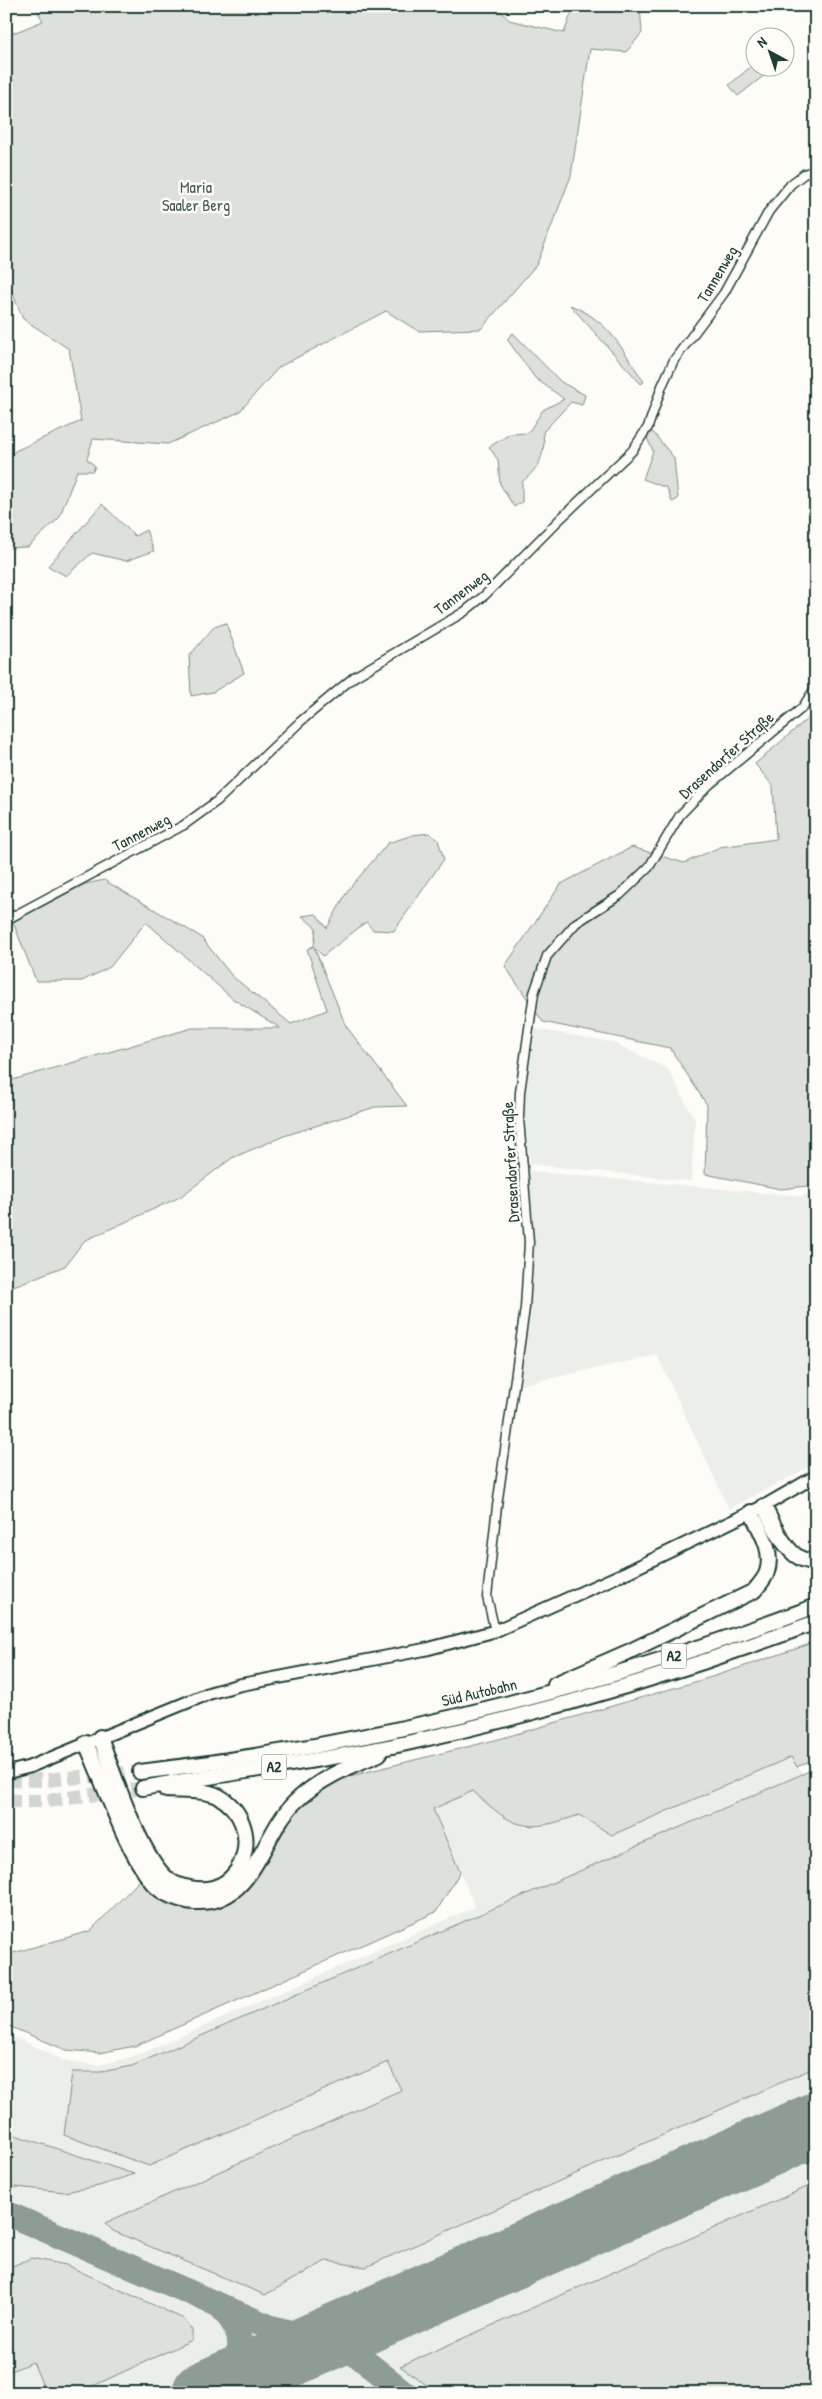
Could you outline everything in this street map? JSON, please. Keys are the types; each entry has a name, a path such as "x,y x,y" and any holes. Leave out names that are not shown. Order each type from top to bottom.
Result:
{"highway":[{"path":"764,1506 772,1523 786,1544 799,1558 816,1562"},
{"path":"530,1698 568,1677 628,1652 754,1591 767,1573 769,1556 766,1541 751,1512"},
{"name":"Süd Autobahn","path":"140,1772 327,1743 530,1698 710,1644 816,1606"},
{"name":"Süd Autobahn","path":"100,1738 142,1843 155,1866 169,1880 181,1886 200,1890 216,1887 238,1870 245,1854 246,1836 234,1808 217,1795 194,1791 143,1788 272,1768 405,1743 515,1718 714,1659 816,1622"},
{"path":"86,1744 132,1849 152,1882 163,1892 177,1899 195,1902 223,1897 246,1879 284,1816 293,1804 312,1787 331,1775 405,1743"}],"main road":[{"path":"6,1773 29,1767 210,1693 239,1685 427,1649 495,1630 627,1572 764,1506 816,1476"}],"street":[{"name":"Tannenweg","path":"6,920 184,825 217,802 314,709 354,678 464,612 485,595 559,520 632,451 648,427 662,386 674,360 724,293 769,211 791,184 804,174 816,170"},
{"name":"Drasendorfer Straße","path":"495,1630 487,1597 497,1506 525,1308 529,1242 520,1108 534,993 547,956 576,923 620,895 649,867 680,815 709,785 802,708 816,687"}],"shaded area":[{"path":"535,1029 612,1042 668,1069 695,1120 691,1181 530,1164 523,1102"},
{"path":"528,1171 800,1196 816,1194 816,1463 729,1509 657,1355 520,1385 535,1246"},
{"path":"792,1757 816,1793 816,2393 6,2393 6,2033 63,2060 96,2065 113,2062 143,2053 475,1907 433,1809 474,1791 495,1811 511,1821 526,1827 542,1826 579,1815 612,1835"}],"green space":[{"name":"Maria Saaler Berg","path":"35,6 496,6 509,20 564,33 574,6 640,6 642,33 626,52 590,49 571,176 537,264 481,329 418,331 386,311 279,367 239,412 168,444 93,439 87,459 95,466 93,471 77,471 59,518 28,547 6,548 6,463 15,451 81,421 69,349 23,319 6,277 6,36 43,21"},
{"path":"744,72 744,78 761,78 738,96 729,85"},
{"path":"570,305 584,312 605,327 644,382 641,384"},
{"path":"513,333 561,382 585,395 582,405 571,402 543,432 544,447 540,460 533,471 522,482 522,502 514,507 500,484 498,460 489,447 510,434 528,433 543,410 564,399 535,378 507,339"},
{"path":"652,431 674,458 678,499 672,502 667,488 643,479 653,451 647,438"},
{"path":"102,504 135,536 146,530 154,551 126,561 92,553 66,576 48,566"},
{"path":"226,623 244,673 213,692 191,696 189,656 214,627"},
{"path":"816,713 816,1185 781,1189 705,1174 707,1105 670,1048 543,1022 505,966 561,884 632,847 684,863 720,847 776,839 773,786 755,764"},
{"path":"429,833 438,840 444,859 394,931 373,930 366,922 323,956 314,947 346,1026 407,1106 375,1107 284,1136 232,1158 180,1197 84,1241 65,1266 6,1289 6,1079 9,1081 192,1028 280,1028 233,999 146,922 110,967 82,981 36,981 13,922 85,884 104,880 201,937 232,976 291,1024 327,1010 307,949 314,946 316,928 302,916 316,914 327,928 348,890 388,843 413,835"},
{"path":"816,1642 816,1758 797,1767 791,1757 612,1835 579,1815 545,1825 521,1824 499,1813 473,1791 433,1809 460,1872 436,1912 135,2046 99,2053 66,2050 6,2025 6,1955 90,1931 142,1878 174,1905 198,1908 217,1905 237,1896 252,1883 283,1829 297,1809 318,1790 342,1778 499,1739 715,1676"},
{"path":"816,1768 816,2067 366,2267 326,2261 265,2295 113,2231 105,2223 401,2090 388,2062 149,2166 64,2135 72,2072 101,2072 132,2066"},
{"path":"6,2132 134,2174 99,2186 64,2192 6,2186"},
{"path":"816,2183 816,2393 438,2393 400,2366"},
{"path":"31,2258 66,2265 184,2319 192,2330 192,2340 78,2393 46,2393 33,2362 6,2373 6,2269"}],"taxiway":[{"path":"6,2213 270,2327 293,2333 338,2334"},
{"path":"217,2387 233,2366 240,2347 235,2327 229,2316 219,2305"},
{"path":"333,2336 405,2393"}],"runway":[{"path":"204,2393 816,2124"}],"tunnel":[{"path":"6,1779 44,1780 140,1772"},
{"path":"6,1801 47,1801 143,1788"}]}
